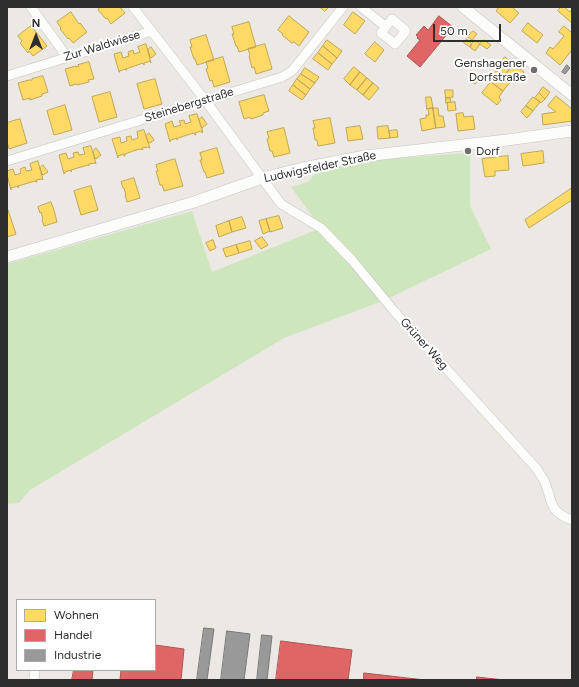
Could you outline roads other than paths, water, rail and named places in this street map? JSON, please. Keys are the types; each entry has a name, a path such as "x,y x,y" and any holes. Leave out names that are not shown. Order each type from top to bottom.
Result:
{"street":[{"path":"31,7 68,57"},
{"name":"Grüner Weg","path":"133,7 205,100 281,204 321,228 352,260 394,311 537,469 544,480 554,510 572,520"},
{"name":"Steinebergstraße","path":"7,161 282,77 292,71 343,7"},
{"path":"361,7 385,26"},
{"path":"463,7 572,95"},
{"name":"Zur Waldwiese","path":"7,76 152,32"},
{"name":"Ludwigsfelder Straße","path":"7,257 194,202 262,178 303,168 365,156 572,131"}],"place":[{"name":"Genshagener Dorfstraße","path":"534,70"},
{"name":"Dorf","path":"468,151"}]}
